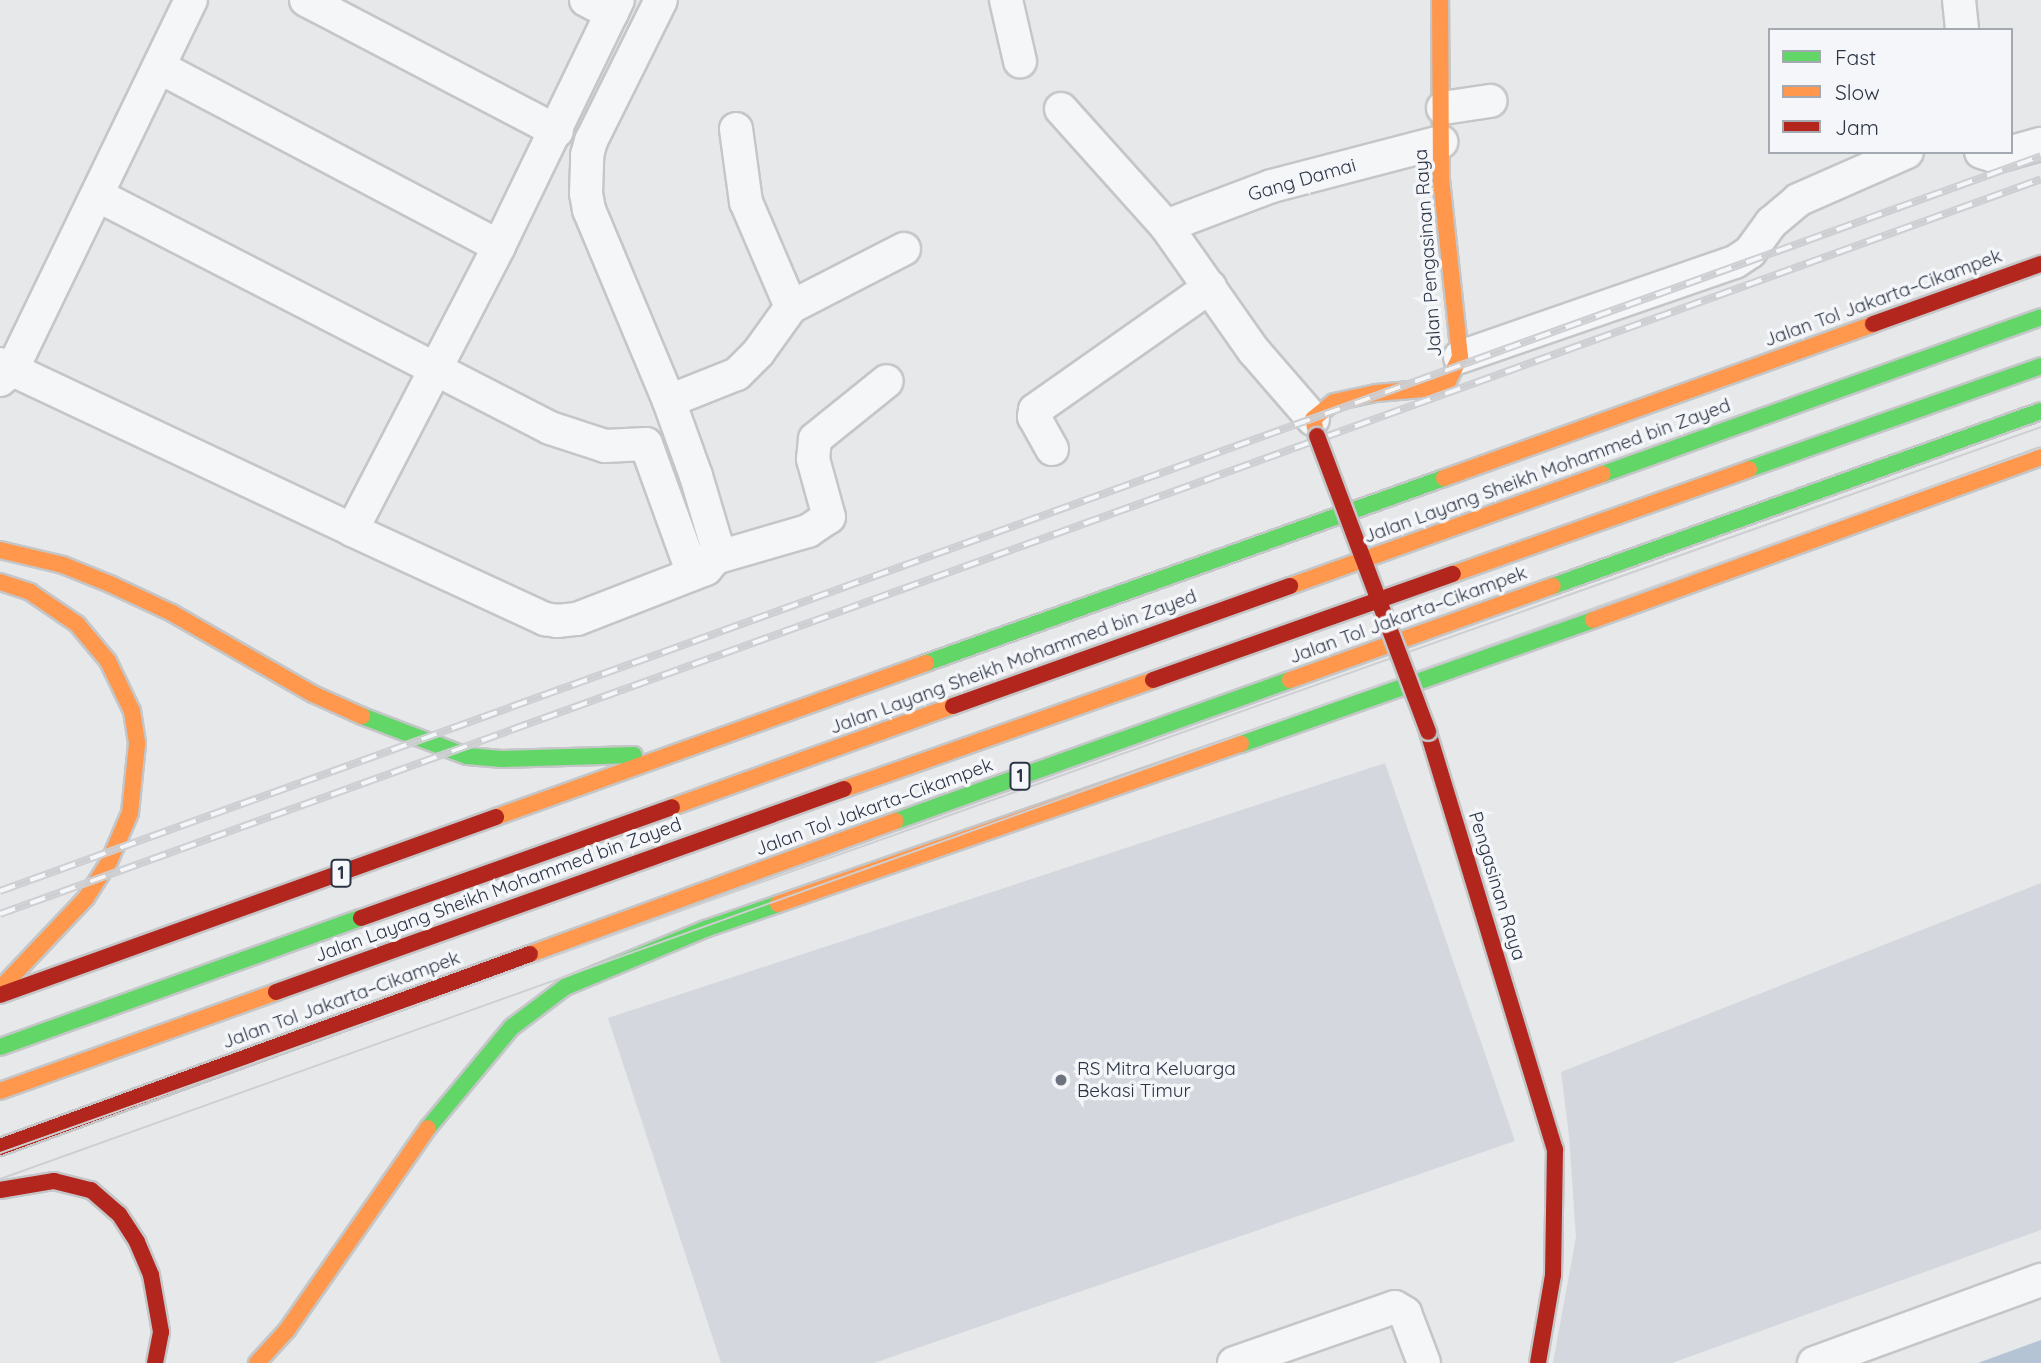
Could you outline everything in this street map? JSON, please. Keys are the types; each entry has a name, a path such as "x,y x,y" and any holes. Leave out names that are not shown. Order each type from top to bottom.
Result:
{"main road":[{"name":"Jalan Pengasinan Raya","path":"1315,428 1341,399 1434,388 1454,375 1460,357 1441,179 1443,108 1440,0"},
{"name":"Jalan Tol Jakarta–Cikampek","path":"0,995 2041,264"},
{"name":"Jalan Layang Sheikh Mohammed bin Zayed","path":"0,1047 2041,317"},
{"name":"Jalan Layang Sheikh Mohammed bin Zayed","path":"0,1091 711,836 2041,366"},
{"name":"Jalan Tol Jakarta–Cikampek","path":"0,1147 946,803 2041,411"},
{"name":"Pengasinan Raya","path":"1315,428 1428,732 1555,1149 1556,1222 1553,1275 1538,1363"},
{"path":"257,1363 287,1330 442,1108 512,1027 565,987 705,929 1483,660 2041,457"},
{"path":"0,550 63,565 110,584 172,613 313,694 375,722 467,756 502,760 585,758 681,751"},
{"path":"0,582 30,592 77,624 108,661 132,711 138,744 130,813 108,862 86,898 0,989"},
{"path":"0,1190 54,1181 91,1190 119,1214 137,1242 151,1275 161,1332 155,1363"}],"street":[{"path":"191,0 97,195 4,372 545,619 557,621 577,619 704,566 808,531 829,517 813,459 815,439 887,381"},
{"path":"306,0 556,131"},
{"path":"661,0 594,133 587,155 585,179 589,210 668,401 716,543 704,566"},
{"path":"1006,0 1020,61"},
{"path":"1959,0 1962,28"},
{"path":"352,530 437,370 556,131 605,4"},
{"path":"159,67 499,246"},
{"path":"1443,108 1490,102"},
{"path":"1061,109 1166,226 1254,351 1315,428"},
{"path":"736,129 746,202 791,307"},
{"name":"Gang Damai","path":"1166,226 1272,187 1441,142"},
{"path":"2013,151 2041,144"},
{"path":"1460,357 1735,262 1746,255 1771,223 1798,200 1902,154"},
{"path":"97,195 550,428 605,446 646,444 704,566"},
{"path":"668,401 737,374 758,353 791,307 904,249"},
{"path":"1052,449 1034,417 1035,410 1210,287"},
{"path":"1814,1363 2041,1280"},
{"path":"1234,1363 1395,1307 1405,1313 1424,1363"}],"shaded area":[{"name":"RS Mitra Keluarga Bekasi Timur","path":"1385,763 1515,1141 874,1363 721,1363 608,1018"},
{"path":"2041,883 2041,1230 1672,1363 1553,1363 1576,1237 1569,1136 1561,1072"}],"water":[{"path":"2041,1340 2041,1363 1978,1363"}],"tram line":[{"path":"0,1153 2041,427"},
{"path":"0,1179 2041,448"}],"railway":[{"path":"0,891 2041,156"},
{"path":"0,914 2041,179"}],"traffic: fast":[{"path":"1603,474 2041,317"},
{"path":"1749,469 2041,366"},
{"path":"1553,586 2041,411"},
{"path":"926,663 1444,478"},
{"path":"1241,744 1593,620"},
{"path":"896,821 1290,680"},
{"path":"362,716 467,756 502,759 634,755"},
{"path":"428,1128 512,1027 565,987 705,929 778,904"},
{"path":"0,1047 361,918"}],"traffic: slow":[{"path":"1317,436 1313,419 1334,402 1376,393 1434,388 1448,381 1460,357 1441,179 1440,0"},
{"path":"1444,478 1873,324"},
{"path":"1593,620 2041,457"},
{"path":"1453,574 1749,469"},
{"path":"1290,586 1603,474"},
{"path":"0,550 63,565 110,584 172,613 313,694 362,716"},
{"path":"0,582 30,592 77,624 108,661 132,711 137,744 130,813 109,862 86,898 0,989"},
{"path":"1290,680 1553,586"},
{"path":"496,817 926,663"},
{"path":"844,789 1153,680"},
{"path":"672,807 953,706"},
{"path":"778,904 1241,744"},
{"path":"530,954 896,821"},
{"path":"0,1091 276,992"},
{"path":"257,1363 287,1330 428,1128"}],"traffic: jam":[{"path":"1873,324 2041,264"},
{"path":"1317,436 1428,732"},
{"path":"1153,680 1453,574"},
{"path":"953,706 1290,586"},
{"path":"1428,732 1555,1149 1553,1275 1538,1363"},
{"path":"276,992 844,789"},
{"path":"361,918 672,807"},
{"path":"0,995 496,817"},
{"path":"0,1147 530,954"},
{"path":"0,1190 54,1181 91,1190 119,1214 137,1242 151,1275 161,1332 155,1363"}],"place":[{"name":"RS Mitra Keluarga Bekasi Timur","path":"1061,1080"}]}
